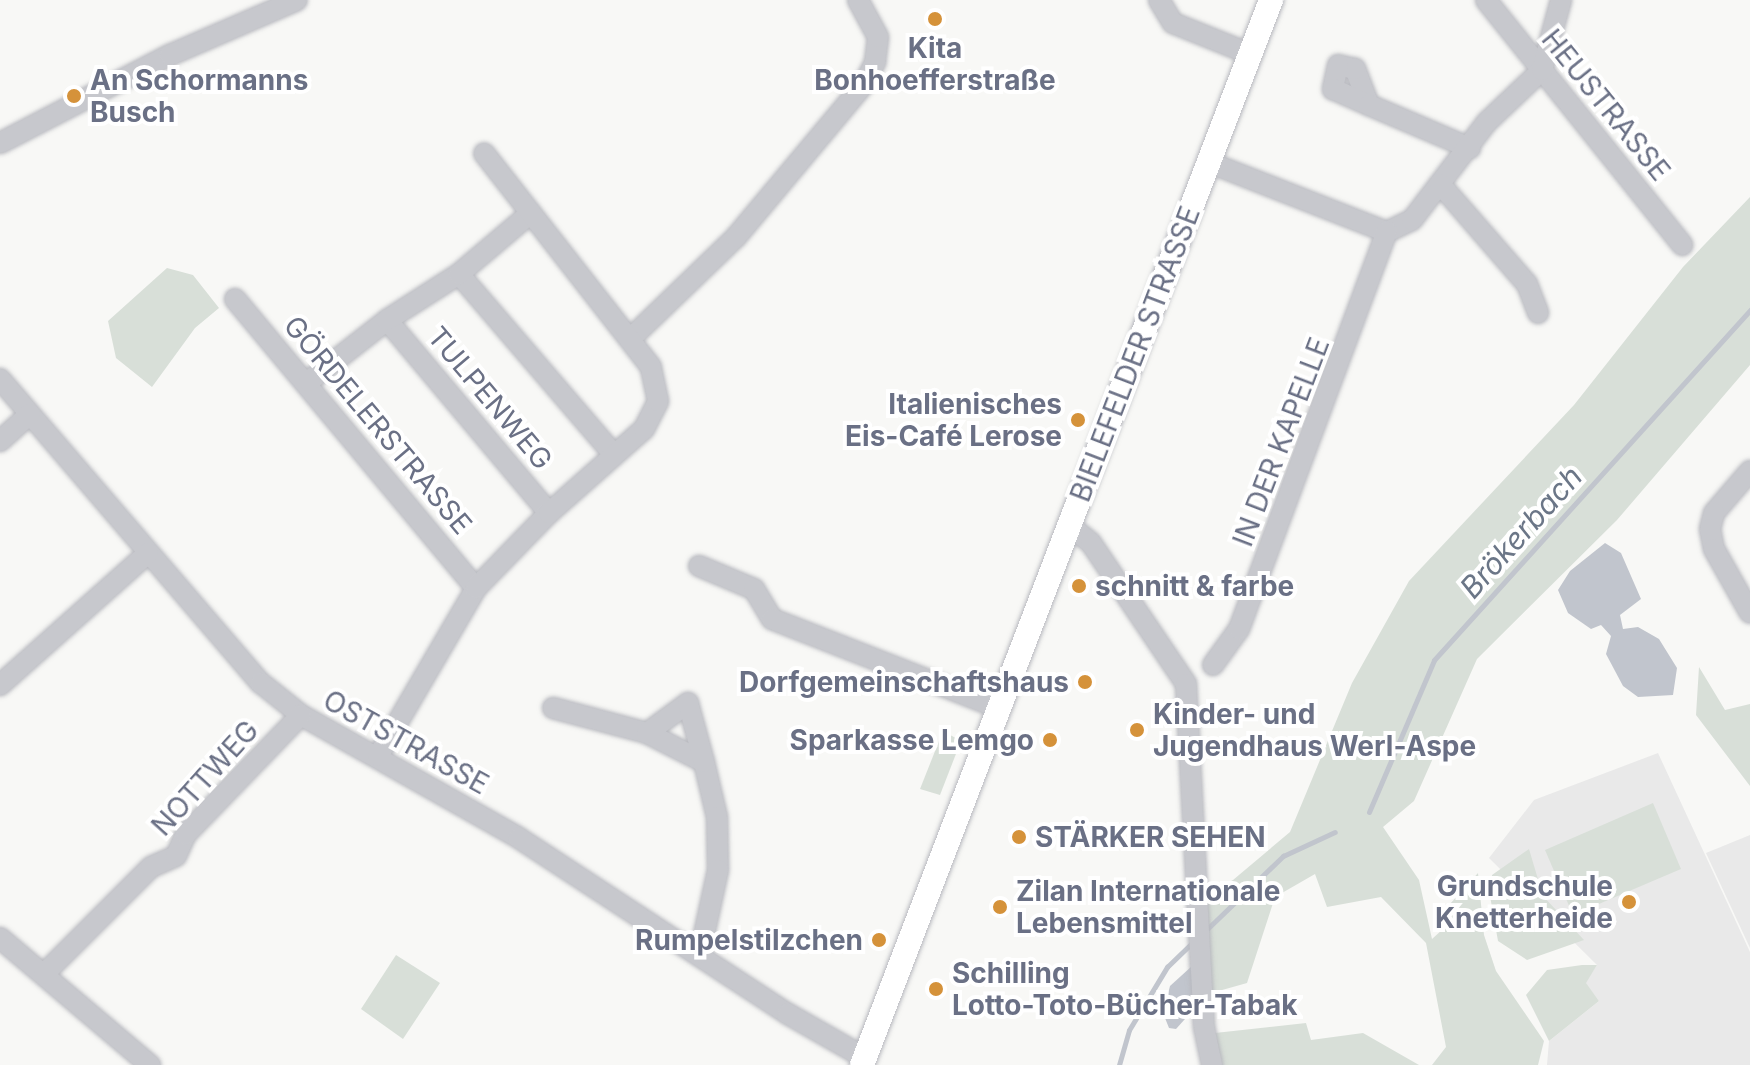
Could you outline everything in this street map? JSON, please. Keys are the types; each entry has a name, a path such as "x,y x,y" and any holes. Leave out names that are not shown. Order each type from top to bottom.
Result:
{"main road":[{"name":"BIELEFELDER STRASSE","path":"863,1061 1271,0"}],"street":[{"path":"0,143 156,62 297,0"},
{"path":"630,339 736,237 864,84 875,62 878,37 858,0"},
{"path":"1159,0 1173,23 1250,54"},
{"name":"HEUSTRASSE","path":"1486,0 1682,245"},
{"path":"1208,162 1387,232 1412,220 1487,122 1542,70 1561,0"},
{"path":"1369,105 1470,148"},
{"path":"378,756 476,588 549,513 644,429 658,401 651,367 484,153"},
{"path":"1440,184 1527,284 1538,313"},
{"path":"309,381 387,320 459,274 531,213"},
{"name":"IN DER KAPELLE","path":"1213,665 1239,629 1382,256 1387,232"},
{"path":"459,274 614,455"},
{"name":"GÖRDELERSTRASSE","path":"235,299 309,381 476,588"},
{"name":"TULPENWEG","path":"387,320 549,513"},
{"name":"OSTSTRASSE","path":"0,379 261,683 301,715 378,756 700,953 863,1061"},
{"path":"0,441 30,414"},
{"path":"1750,471 1714,513 1710,529 1714,549 1750,613"},
{"path":"1069,525 1091,543 1186,684 1202,974 1212,1065"},
{"path":"0,685 148,553"},
{"path":"699,566 754,589 772,619 999,708"},
{"path":"647,733 688,703 717,817 718,870 700,953"},
{"path":"553,708 647,733 704,762"},
{"name":"NOTTWEG","path":"44,974 151,867 176,856 186,834 301,715"},
{"path":"0,938 150,1065"}],"shaded area":[{"path":"1750,197 1750,365 1617,520 1477,659 1414,801 1383,827 1419,880 1432,939 1443,929 1450,904 1478,873 1484,935 1496,971 1544,1041 1538,1065 1432,1065 1446,1047 1426,943 1381,897 1327,907 1315,874 1275,897 1247,983 1208,994 1204,896 1233,880 1290,832 1352,683 1409,581 1574,405 1683,267"},
{"path":"167,268 193,275 219,308 195,328 152,387 116,358 108,321"},
{"path":"1605,543 1621,553 1641,599 1620,615 1623,629 1638,627 1659,639 1677,668 1673,695 1638,697 1623,686 1606,654 1611,636 1601,625 1591,629 1568,613 1558,590 1570,571"},
{"path":"1699,667 1725,710 1750,704 1750,786 1696,715"},
{"path":"943,731 961,741 940,795 920,789"},
{"name":"Grundschule Knetterheide","path":"1658,753 1750,952 1750,1065 1547,1065 1549,1041 1599,1001 1585,983 1597,965 1489,858 1534,800"},
{"path":"1653,803 1681,869 1573,915 1545,850"},
{"path":"1750,835 1750,948 1706,853"},
{"path":"1529,849 1543,896 1584,940 1527,960 1498,941 1490,896 1492,875"},
{"path":"396,955 440,983 403,1039 361,1009"},
{"path":"1597,965 1586,983 1599,1001 1549,1041 1526,995 1547,970"},
{"path":"1192,966 1194,1009 1176,1029 1169,1028 1163,1013 1170,986"},
{"path":"1306,1023 1311,1040 1363,1033 1419,1065 1219,1065 1215,1033"}],"waterway":[{"name":"Brökerbach","path":"1369,812 1434,660 1750,310"},
{"name":"Brökerbach","path":"1204,932 1283,856 1335,832"},
{"name":"Brökerbach","path":"1119,1065 1129,1030 1167,967 1194,941"}],"place":[{"name":"Kita Bonhoefferstraße","path":"935,19"},
{"name":"An Schormanns Busch","path":"74,96"},
{"name":"Italienisches Eis-Café Lerose","path":"1078,420"},
{"name":"schnitt & farbe","path":"1079,586"},
{"name":"Dorfgemeinschaftshaus","path":"1085,682"},
{"name":"Kinder- und Jugendhaus Werl-Aspe","path":"1137,730"},
{"name":"Sparkasse Lemgo","path":"1050,740"},
{"name":"STÄRKER SEHEN","path":"1019,837"},
{"name":"Grundschule Knetterheide","path":"1629,902"},
{"name":"Zilan Internationale Lebensmittel","path":"1000,907"},
{"name":"Rumpelstilzchen","path":"879,940"},
{"name":"Schilling Lotto-Toto-Bücher-Tabak","path":"936,989"}]}
